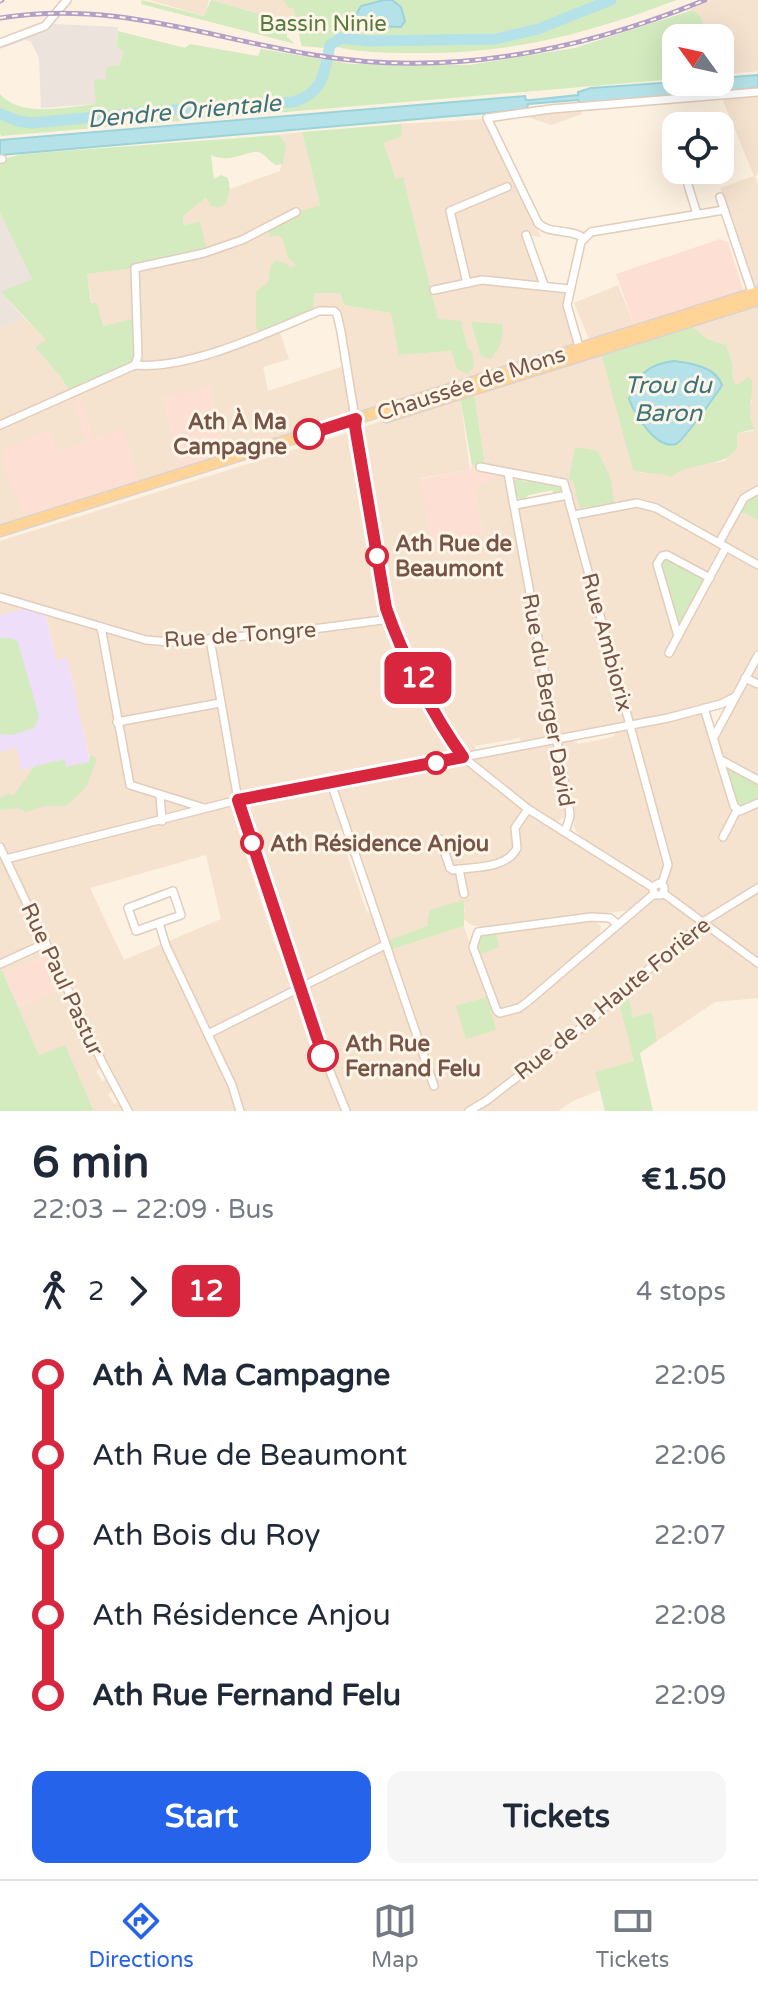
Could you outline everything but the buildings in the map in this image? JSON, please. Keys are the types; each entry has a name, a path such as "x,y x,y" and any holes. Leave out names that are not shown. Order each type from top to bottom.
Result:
{"main road":[{"name":"Chaussée de Mons","path":"0,534 756,297"}],"street":[{"path":"0,43 45,26 67,0"},
{"path":"584,238 578,233 542,228 487,118 551,109 758,92"},
{"path":"688,185 697,214"},
{"path":"467,283 450,211 507,187"},
{"path":"720,197 756,297"},
{"path":"580,352 567,305 584,238 591,232 724,210"},
{"path":"135,365 138,356 135,268 204,253 242,240 296,212"},
{"path":"526,235 544,285"},
{"path":"434,290 482,280 570,289"},
{"path":"0,425 135,365 147,367 194,360 319,311 330,310 338,318 390,619 435,711 463,757 528,809 653,890 658,896 665,889 662,883 656,883 653,890 617,924 519,1008 500,1013 495,1007 473,947 475,936 484,930 591,917 610,918 617,924"},
{"path":"480,467 564,483 568,495 515,505"},
{"name":"Rue du Berger David","path":"508,473 558,740 570,816 565,832"},
{"path":"669,653 710,578 744,498 758,490"},
{"name":"Rue Ambiorix","path":"568,495 668,865 662,883"},
{"path":"574,515 644,504 758,565"},
{"path":"678,636 657,564 659,559 667,555 710,578"},
{"name":"Rue de Tongre","path":"0,597 156,641 210,639 390,619"},
{"path":"101,627 130,785 207,809"},
{"path":"210,639 238,800 314,1032 346,1111"},
{"path":"714,737 758,655"},
{"path":"745,678 758,684"},
{"path":"6,859 238,800 558,740 704,708 735,697"},
{"path":"117,722 220,703"},
{"path":"704,708 737,810 723,837"},
{"path":"721,759 758,780"},
{"path":"331,783 434,1086"},
{"path":"160,795 162,821"},
{"path":"737,810 742,811 758,803"},
{"path":"440,839 450,868 482,867 511,858 517,848 515,828 528,809"},
{"name":"Rue Paul Pastur","path":"0,847 128,1111"},
{"path":"459,869 464,894"},
{"name":"Rue de la Haute Forière","path":"469,1111 581,1028 703,922 758,888"},
{"path":"173,891 181,915 159,923 136,931 128,908 173,891"},
{"path":"663,893 758,963"},
{"path":"159,923 166,946 232,1085 240,1111"},
{"path":"0,964 46,943"},
{"path":"208,1034 385,945"}],"shaded area":[{"path":"149,0 209,0 205,16"},
{"path":"211,0 283,0 293,8 299,25"},
{"path":"711,0 758,0 758,71 734,74 734,24 703,24 701,17 693,10 685,11"},
{"path":"54,24 118,27 117,46 124,52 119,65 114,67 106,80 96,104 41,108 39,58 31,42 25,40 0,49 0,43"},
{"path":"758,93 758,174 755,176 758,184 758,289 753,290 720,188 754,176 734,128 734,112 728,112 721,96"},
{"path":"581,107 582,114 551,125 528,117 527,111"},
{"path":"485,119 541,237 529,235 545,283 557,284 555,291 565,294 563,307 575,345 226,457 209,388 164,397 181,471 138,484 123,429 92,440 86,416 74,392 137,319 103,326 97,304 92,304 87,274 135,268 203,234 199,221 184,225 183,215 206,196 226,204 230,189 280,171 286,144 279,135 302,132 320,205 277,235 282,238 288,258 298,265 264,285 289,359 263,367 268,391 347,365 337,314 312,314 315,292 340,293 344,305 391,313 400,355 451,351 457,369 468,349 461,322 438,319 404,179 396,179 382,143 401,136 401,124","holes":["471,322 503,332 495,355 481,355"]},
{"path":"0,213 32,279 2,293 23,317 0,329"},
{"path":"720,239 728,242 744,293 635,327 616,274"},
{"path":"618,285 635,327 590,341 574,303"},
{"path":"758,304 758,490 738,509 758,520 758,780 722,760 734,806 758,803 758,998 715,1002 657,1041 652,1012 632,1017 628,996 619,1003 634,1061 595,1072 600,1090 558,1111 94,1111 65,1046 39,1055 18,1007 66,986 51,953 4,974 0,971 0,752 18,746 21,770 65,759 90,761 67,658 56,660 46,617 21,610 0,615 0,541 351,432 381,584 360,428 460,397 470,470 420,478 482,534 475,488 490,481 479,465 485,463 474,393 601,353 640,473 661,473 725,461 737,433 754,431 749,411 752,401 741,383 737,385 733,381 732,363 726,345 707,339 690,325","holes":["509,473 564,483 568,494 515,504","734,698 714,736 705,709","618,729 613,737 578,744 572,738","520,738 522,747 476,755 475,746","571,807 575,829 583,840 556,823","346,828 371,912 367,913 339,831","252,844 285,949 278,952 243,847","206,855 221,919 124,960 90,888","465,908 463,918 471,925 484,927 481,954 478,945 471,947 464,926 388,951 385,942","630,910 599,936 601,926 592,920 591,915","104,1066 121,1099 114,1104 108,1094 113,1091 106,1080 102,1081 96,1071"]},
{"path":"23,317 47,340 35,347 65,382 81,419 86,443 55,452 50,430 1,456 26,517 0,525 0,329"},
{"path":"209,388 226,457 181,471 164,396"},
{"path":"74,392 86,416 92,440 123,428 138,484 26,517 0,456 6,454 4,449 50,429 55,452 86,443 81,419 70,394"},
{"path":"479,465 495,473 490,481 475,488 482,534 432,543 420,479 470,470 472,466"},
{"path":"28,605 48,610 46,618 56,660 67,658 90,762 66,767 64,759 21,770 17,747 0,752 0,615"},
{"path":"51,953 66,986 18,1007 4,974"}],"green space":[{"path":"142,0 204,16 211,0 291,23 287,37 295,44 141,4"},
{"name":"Bassin Ninie","path":"283,0 677,0 580,32 517,46 451,52 383,53 330,45 323,48 302,46 293,8"},
{"path":"693,10 701,17 703,24 662,24 662,80 1,136 0,133 0,94 19,106 32,109 96,104 94,79 106,80 106,67 119,65 124,52 117,46 118,31 185,48 190,44 258,56 261,49 351,64 469,65 575,48"},
{"path":"401,124 402,136 383,143 396,179 404,179 438,319 461,321 474,367 467,374 457,369 451,351 399,355 391,313 344,305 340,293 315,293 312,314 263,334 256,328 256,292 268,282 271,265 275,261 284,262 290,268 297,265 288,258 282,238 277,235 270,237 267,230 290,214 320,205 302,132"},
{"path":"279,135 286,144 283,164 276,165 257,152 225,158 211,155 214,179 221,175 228,178 230,189 226,204 211,206 206,197 183,216 184,225 200,221 207,252 135,268 87,274 91,303 97,303 103,326 137,318 137,360 71,393 35,347 46,340 1,292 32,279 0,213 0,160 22,154"},
{"path":"471,322 502,324 500,343 490,359 481,356"},
{"path":"690,325 707,339 726,345 732,363 733,381 737,385 749,377 752,380 750,411 755,429 737,433 737,448 723,459 688,468 671,477 633,470 601,353","holes":["721,380 720,389 681,441 667,444 658,440 634,413"]},
{"path":"474,393 485,464 472,466 460,397"},
{"path":"575,447 597,451 610,476 614,503 580,508 573,481 569,480"},
{"path":"517,478 557,484 562,489 559,494 552,495 553,490 529,495 522,501 516,496 513,482"},
{"path":"758,490 758,520 737,509 744,498"},
{"path":"662,556 710,578 687,611 690,614 681,626 671,614 675,608 669,587 663,584 659,559"},
{"path":"0,638 18,642 39,717 34,728 12,735 0,734"},
{"path":"91,755 97,759 86,787 66,806 44,806 26,812 18,808 0,810 0,798 7,794 14,795 35,766 65,759 66,767 89,762"},
{"path":"732,765 758,780 758,803 740,811 727,781"},
{"path":"464,900 464,926 387,951 384,942 427,926 430,910"},
{"path":"495,930 499,947 481,954 479,937"},
{"path":"2,970 39,1055 65,1045 94,1111 0,1111"},
{"path":"628,995 633,1017 652,1012 657,1041 640,1053 653,1111 605,1111 595,1072 634,1061 619,1003"},
{"path":"487,997 496,1030 466,1039 456,1006"}],"water":[{"path":"392,0 401,7 405,21 401,27 350,25 361,6"},
{"path":"758,75 758,88 734,90 734,77"},
{"path":"662,83 662,96 669,96 580,104 578,100 528,104 527,109 488,113 0,155 0,140 525,96 526,100 531,100 578,95 578,92 591,88"},
{"name":"Trou du Baron","path":"674,361 709,370 722,385 685,436 676,444 668,444 647,429 629,399 645,372"}],"waterway":[{"name":"Dendre Orientale","path":"0,114 32,123 293,102 317,87 324,73 330,45 341,38 370,41 496,39 538,29 611,0"}],"railway":[{"path":"0,18 41,14 120,17 314,55 414,63 464,61 562,46 658,18 705,0"}],"bus line":[{"name":"12","path":"309,434 356,419 386,608 392,627 435,711 463,757 238,800 323,1056"}],"place":[{"name":"Ath À Ma Campagne","path":"309,434"},
{"name":"Ath Rue de Beaumont","path":"377,556"},
{"name":"Ath Résidence Anjou","path":"252,843"},
{"name":"Ath Rue Fernand Felu","path":"323,1056"}]}
